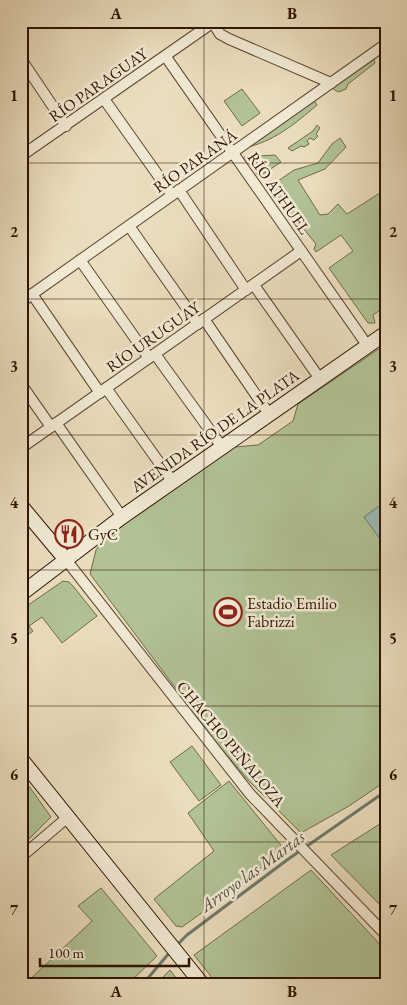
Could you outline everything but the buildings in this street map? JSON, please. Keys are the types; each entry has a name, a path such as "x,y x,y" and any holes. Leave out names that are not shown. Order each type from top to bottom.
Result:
{"main road":[{"name":"AVENIDA RÍO DE LA PLATA","path":"21,594 122,517 386,333"},
{"path":"21,506 66,561"},
{"path":"21,759 202,984"}],"street":[{"name":"RÍO PARAGUAY","path":"21,156 166,57 213,22"},
{"path":"213,22 220,34 229,39 331,83"},
{"name":"RÍO PARANÁ","path":"21,302 386,44"},
{"name":"RÍO ATHUEL","path":"166,57 367,346"},
{"path":"21,59 66,126"},
{"path":"104,99 320,379"},
{"path":"129,226 269,414"},
{"name":"RÍO URUGUAY","path":"21,448 301,251"},
{"path":"80,260 222,447"},
{"path":"32,294 173,482"},
{"path":"21,384 122,517"},
{"name":"CHACHO PEÑALOZA","path":"66,561 205,739 294,842 386,935"},
{"path":"21,857 68,817"}],"green space":[{"path":"374,59 375,63 348,84 346,89 338,92 332,88"},
{"path":"242,89 260,113 242,126 224,101"},
{"path":"314,100 317,105 292,125 274,137 244,148"},
{"path":"317,125 320,128 316,134 318,136 314,140 310,138 307,141 309,144 292,151 288,148 313,131"},
{"path":"340,138 346,147 325,169 298,180 320,215 328,214 338,204 347,214 386,189 386,306 373,315 375,323 368,323 329,268 353,251 341,235 316,252 314,249 316,244 303,228 297,226 268,188 294,170 318,163 332,144"},
{"path":"275,155 281,162 259,177 244,157"},
{"path":"386,344 386,781 349,806 301,833 247,779 216,742 90,574 96,550 105,537 235,447 258,445 293,421 298,404"},
{"path":"63,581 69,582 73,586 97,616 62,643 42,617 29,626 33,631 21,640 21,610"},
{"path":"192,746 221,785 199,801 170,762"},
{"path":"21,775 51,817 21,847"},
{"path":"229,781 284,849 282,855 182,927 176,926 154,899 214,851 188,813"},
{"path":"386,820 386,911 331,855"},
{"path":"311,870 386,951 386,980 382,984 217,984 194,955"},
{"path":"101,888 157,956 128,984 25,984 92,921 78,906"},
{"path":"170,970 181,984 156,984"}],"water":[{"path":"386,501 386,547 364,517"}],"waterway":[{"name":"Arroyo las Martas","path":"176,946 187,935 287,860 386,791"},
{"name":"Arroyo las Martas","path":"143,984 170,952"}],"place":[{"name":"GyC","path":"69,534"},
{"name":"Estadio Emilio Fabrizzi","path":"228,612"}]}
